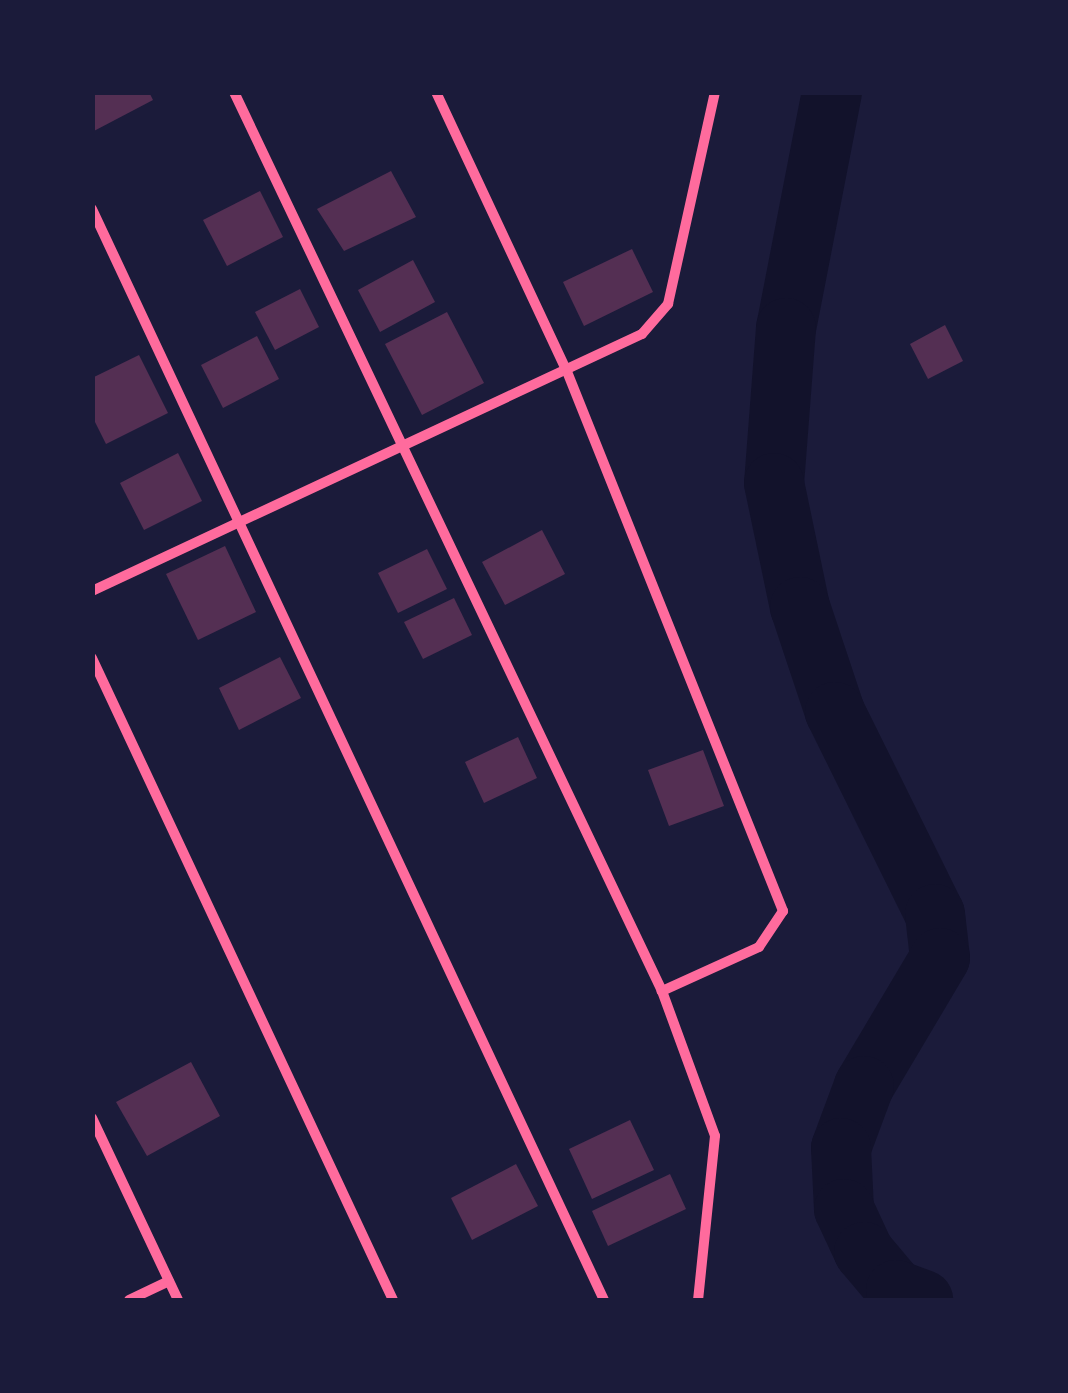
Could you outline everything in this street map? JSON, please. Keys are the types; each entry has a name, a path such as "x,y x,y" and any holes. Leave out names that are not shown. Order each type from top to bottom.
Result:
{"street":[{"path":"234,92 662,991 715,1136 698,1300"},
{"path":"436,92 566,369 783,911 759,947 662,991"},
{"path":"92,590 642,334 668,304 715,92"},
{"path":"92,208 604,1300"},
{"path":"92,658 393,1300"},
{"path":"92,1118 178,1300"},
{"path":"129,1300 169,1282"}],"building":[{"path":"92,92 149,92 153,100 92,132"},
{"path":"391,171 416,217 344,251 317,209"},
{"path":"260,191 283,237 227,266 203,220"},
{"path":"632,249 653,292 584,326 563,282"},
{"path":"413,260 435,302 380,332 358,290"},
{"path":"300,289 319,327 275,350 255,312"},
{"path":"447,312 484,383 422,415 385,344"},
{"path":"945,325 963,361 928,379 910,344"},
{"path":"257,336 279,379 223,408 201,365"},
{"path":"139,355 168,413 106,444 92,416 92,378"},
{"path":"178,453 202,501 144,530 120,483"},
{"path":"542,530 565,574 505,605 482,562"},
{"path":"225,546 256,612 198,640 166,574"},
{"path":"427,549 447,589 398,613 378,573"},
{"path":"454,598 472,635 423,659 404,622"},
{"path":"280,657 301,698 239,730 219,688"},
{"path":"518,737 537,778 484,803 465,762"},
{"path":"703,750 724,806 669,826 648,770"},
{"path":"191,1062 220,1116 147,1156 116,1102"},
{"path":"630,1120 654,1170 592,1199 569,1149"},
{"path":"516,1164 538,1206 472,1240 451,1198"},
{"path":"670,1174 686,1209 608,1246 592,1211"}],"waterway":[{"path":"832,92 786,328 774,483 800,607 835,712 935,914 940,958 864,1086 841,1148 844,1209 864,1252 896,1290 923,1300"}]}
